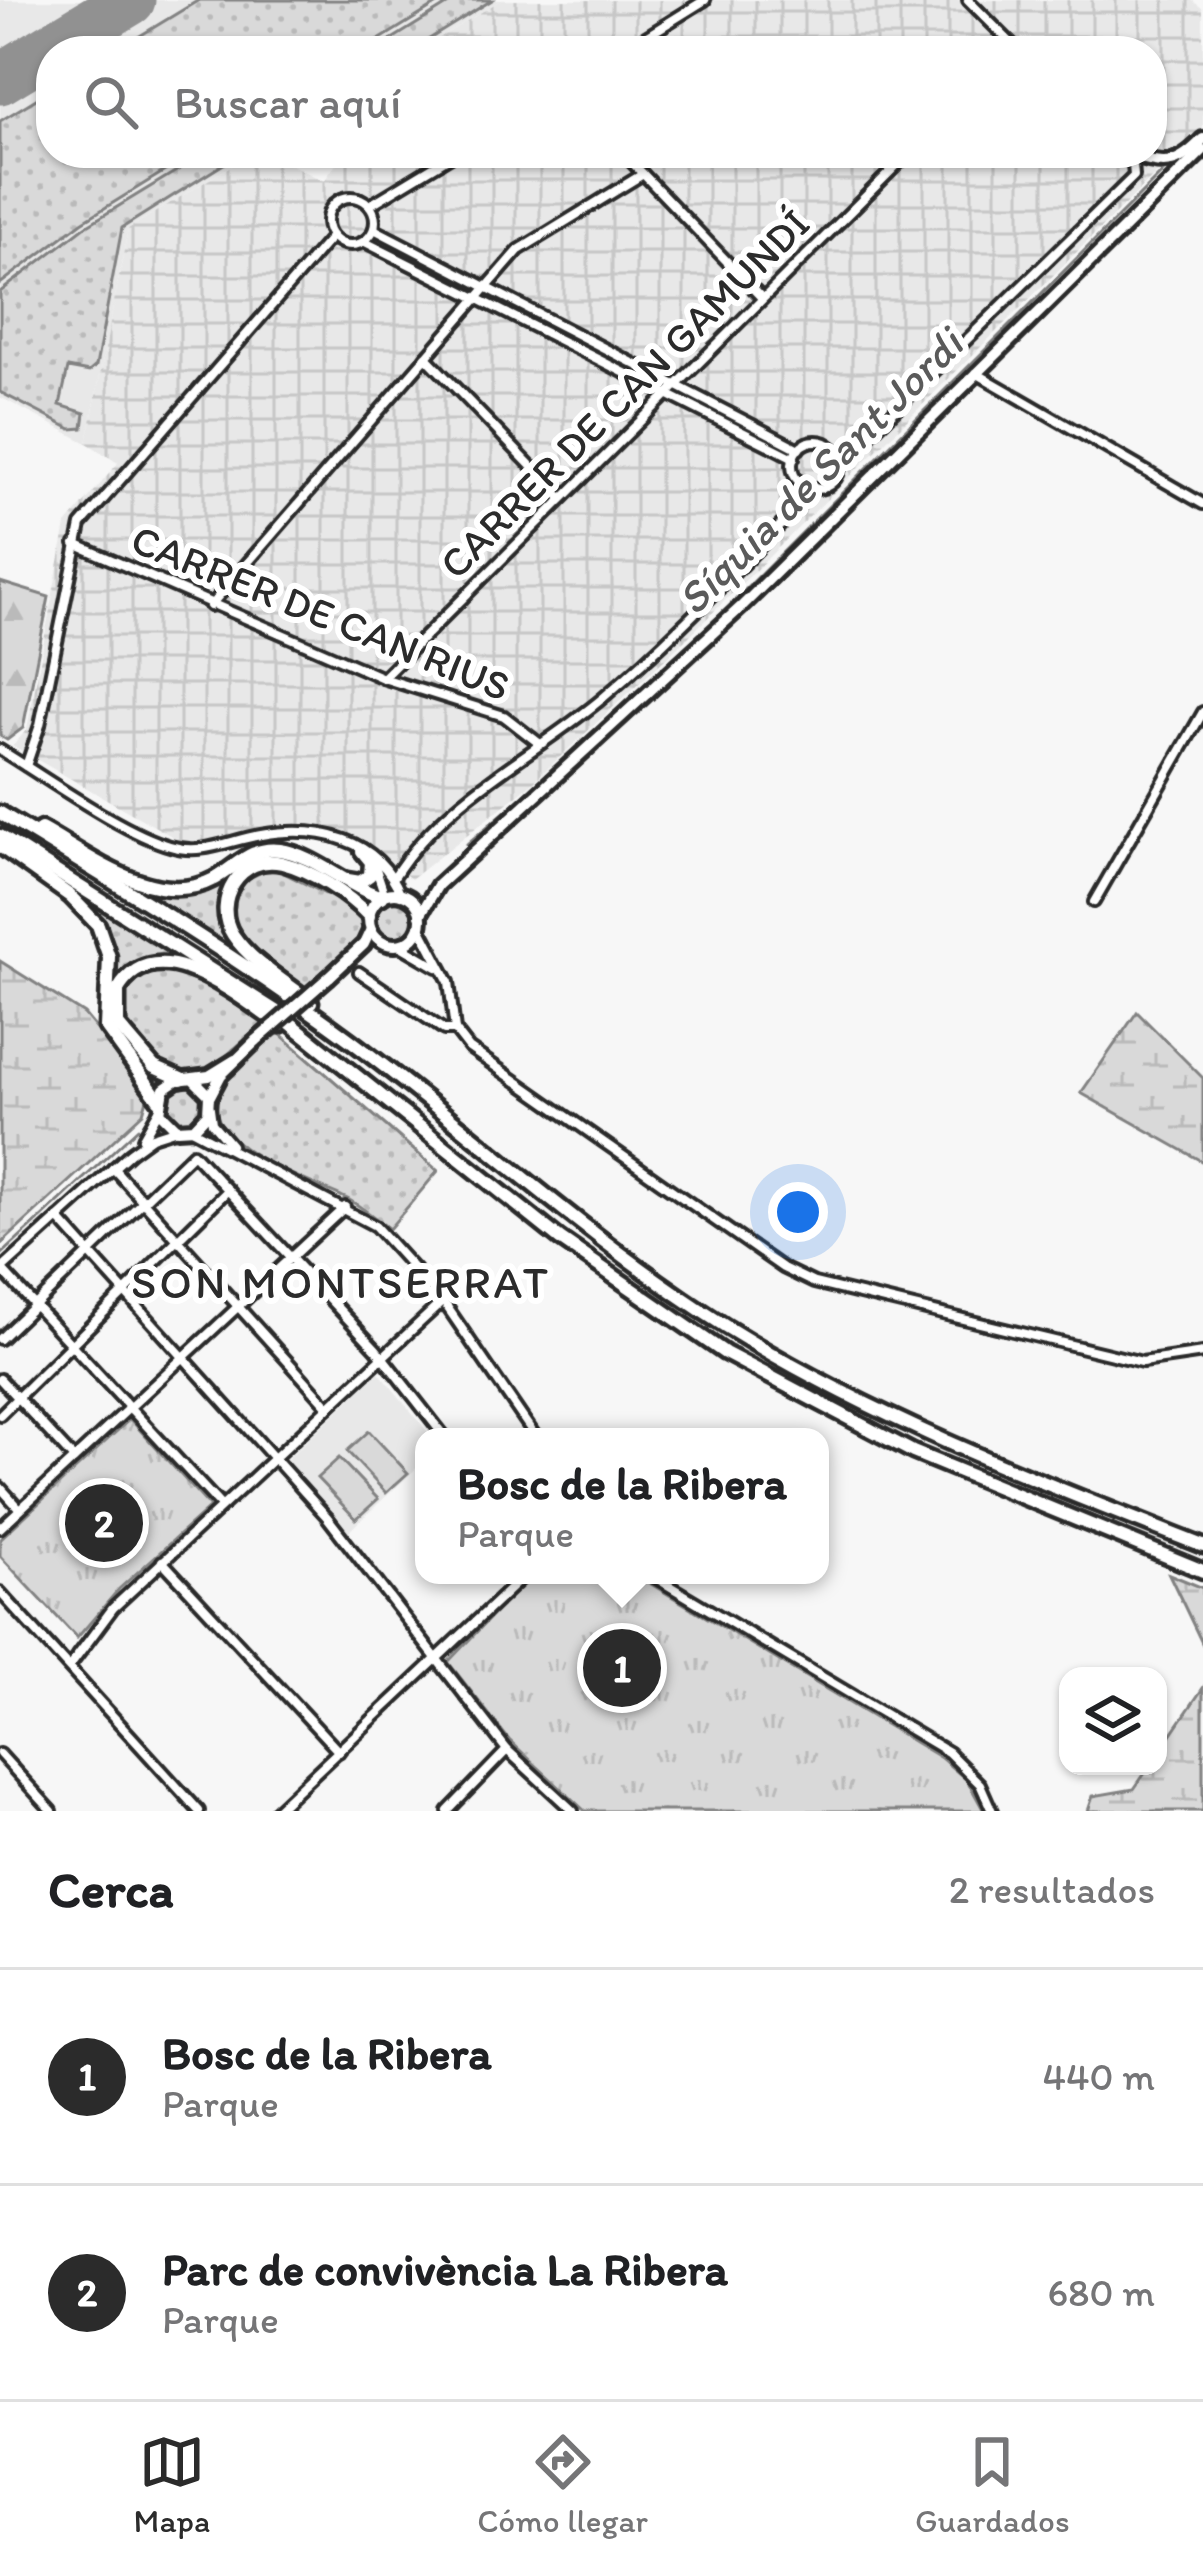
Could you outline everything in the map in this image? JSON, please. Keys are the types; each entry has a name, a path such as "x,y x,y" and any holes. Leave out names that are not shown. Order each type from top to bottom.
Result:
{"highway":[{"path":"0,809 128,878 151,885 196,886 265,850 292,853 323,872 384,896"},
{"path":"0,809 209,941 350,1040 595,1236 746,1338 942,1439 1203,1546"},
{"path":"0,836 192,955 334,1056 560,1239 725,1353 913,1452 1203,1571"},
{"path":"0,846 70,896 98,925 109,957 106,1027 159,1104"},
{"path":"323,872 353,882 366,880 371,866 362,851"},
{"path":"350,1040 339,1025 241,944 229,927 226,900 242,872 277,862 350,899 370,922"},
{"path":"187,1080 144,1058 116,1018 122,984 151,963 185,967 315,1049 334,1056"}],"main road":[{"path":"1167,164 1189,154 1203,139"},
{"path":"235,1060 167,1086 159,1104 183,1129 204,1120 214,1084 235,1060 346,963 392,944 420,921 432,892 628,716 1203,150"},
{"path":"346,963 384,896 403,895 471,854"},
{"path":"403,895 420,921"},
{"path":"370,922 392,944"},
{"path":"187,1080 210,1104"}],"street":[{"path":"647,36 705,0"},
{"path":"968,0 1003,36"},
{"path":"370,206 432,168"},
{"path":"637,168 761,297"},
{"name":"CARRER DE CAN GAMUNDÍ","path":"383,678 894,168"},
{"path":"394,878 469,795 640,664 815,488 830,484 840,464 1134,176 1134,168"},
{"path":"210,606 519,250 643,174"},
{"path":"356,197 370,206 374,229 364,242 351,246 332,236 326,220 339,200 356,197"},
{"path":"374,229 796,453"},
{"path":"26,766 40,725 81,525 332,236"},
{"path":"364,242 666,394 796,453"},
{"path":"427,357 561,497"},
{"path":"975,373 1203,504"},
{"path":"796,453 821,441 835,449 840,464"},
{"path":"796,453 797,478 815,488"},
{"name":"CARRER DE CAN RIUS","path":"75,544 383,678 504,716 540,744"},
{"path":"1094,902 1203,712"},
{"path":"0,750 173,847 213,848 273,834 333,839 374,851 403,895"},
{"path":"333,839 362,851 376,863 384,896"},
{"path":"420,921 443,971 455,1030 470,1048 783,1268 814,1283 1142,1362 1203,1353"},
{"path":"392,944 443,971"},
{"path":"359,972 444,1030 455,1030"},
{"path":"130,1153 152,1128 159,1104"},
{"path":"210,1104 218,1132 246,1158"},
{"path":"221,1506 1,1270 154,1135 183,1129 345,1207 411,1260 530,1428"},
{"path":"0,1339 193,1154 382,1357 438,1428"},
{"path":"113,1168 329,1407"},
{"path":"0,1415 228,1190"},
{"path":"0,1528 345,1207"},
{"path":"58,1218 326,1517 507,1750 573,1811"},
{"path":"70,1666 113,1608 443,1301"},
{"path":"0,1379 74,1460"},
{"path":"0,1487 20,1508"},
{"path":"162,1561 339,1752"},
{"path":"275,1811 516,1584"},
{"path":"666,1584 948,1753 980,1784 992,1811"},
{"path":"0,1592 192,1809"},
{"path":"448,1811 507,1750"},
{"path":"0,1754 52,1811"}],"shaded area":[{"path":"0,0 501,0 442,36 36,36 36,168 228,168 128,229 87,443 0,397"},
{"path":"501,0 1192,0 1203,9 1203,127 1167,163 1167,36 442,36"},
{"path":"228,168 298,168 324,181 333,168 1162,168 679,646 530,785 411,879 359,839 328,829 277,825 232,839 182,842 13,746 27,729 66,525 118,463 87,443 128,229"},
{"path":"379,1372 425,1428 415,1428 415,1469 348,1532 286,1460"}],"green space":[{"path":"199,0 444,0 385,36 140,36"},
{"path":"455,0 492,0 434,36 397,36"},
{"path":"36,99 36,168 170,168 82,222 0,284 0,121"},
{"path":"181,168 217,168 122,228 96,366 89,372 68,368 60,405 85,413 83,428 71,429 0,392 0,292 86,226"},
{"path":"0,582 49,597 23,728 7,740 0,736"},
{"path":"269,855 298,861 368,898 364,904 297,864 258,859"},
{"path":"255,861 220,911 262,967 127,881 176,892"},
{"path":"36,867 206,973 168,958 136,961 120,973 113,989 120,1030 132,1050 168,1078 160,1087 122,1046 110,1023 114,955 110,938 92,910"},
{"path":"272,867 353,908 366,923 359,943 304,989 251,946 232,917 239,883"},
{"path":"395,902 409,907 414,921 409,935 395,940 381,935 376,921 381,907"},
{"path":"0,961 84,1014 149,1092 143,1113 0,1245"},
{"path":"151,969 180,971 265,1022 210,1070 195,1073 171,1068 150,1054 123,1023 124,992"},
{"path":"1137,1012 1203,1078 1203,1162 1081,1093"},
{"path":"279,1033 438,1171 389,1229 351,1201 263,1159 224,1129 216,1111 223,1082"},
{"path":"184,1085 197,1091 203,1104 197,1117 184,1123 171,1117 165,1104 171,1091"},
{"path":"130,1419 210,1507 119,1589 77,1638 0,1556 0,1539"},
{"path":"369,1431 408,1473 386,1493 347,1451"},
{"path":"339,1458 378,1499 356,1519 317,1478"},
{"path":"1169,1574 1203,1588 1203,1645"},
{"path":"522,1584 651,1584 941,1758 967,1780 984,1811 585,1811 509,1740 448,1662"},
{"path":"1203,1688 1203,1811 1088,1811 1093,1796 1134,1789 1144,1775 1167,1775 1167,1741"}],"waterway":[{"name":"Síquia de Sant Jordi","path":"1183,149 1203,130"},
{"name":"Síquia de Sant Jordi","path":"467,844 577,750 723,612 1169,166"},
{"name":"Síquia de Sant Jordi","path":"0,1256 138,1128"}],"taxiway":[{"path":"0,68 29,62"}],"runway":[{"path":"71,36 130,0"},
{"path":"0,79 36,57"}],"place":[{"name":"Parc de convivència La Ribera","path":"104,1523"},
{"name":"Bosc de la Ribera","path":"622,1668"}],"district":[{"name":"SON MONTSERRAT","path":"341,1282"}]}
